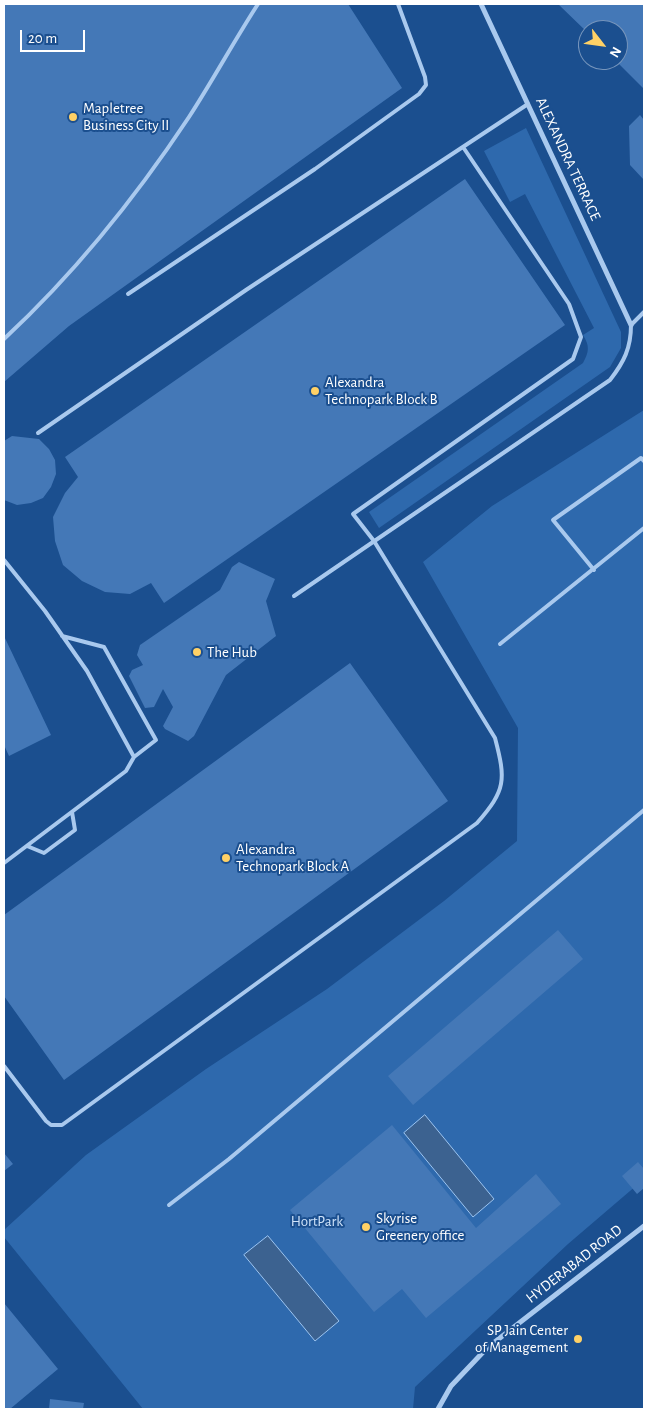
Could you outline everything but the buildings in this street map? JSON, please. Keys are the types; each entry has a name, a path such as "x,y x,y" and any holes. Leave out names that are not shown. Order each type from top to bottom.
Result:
{"street":[{"name":"ALEXANDRA TERRACE","path":"481,4 631,325"},
{"name":"HYDERABAD ROAD","path":"438,1409 451,1386 487,1348 644,1226"}],"lane":[{"path":"4,339 75,266 134,192 189,117 258,4"},
{"path":"128,294 315,169 419,94 426,85 425,77 398,4"},
{"path":"38,433 528,104"},
{"path":"4,1066 46,1122 51,1125 62,1125 477,823 492,806 502,787 502,765 495,738 374,540 353,514 573,359 581,337 570,304 463,147"},
{"path":"294,596 610,380 624,362 631,343 631,325 644,312"},
{"path":"594,570 553,520 642,458 644,461"},
{"path":"500,644 644,528"},
{"path":"4,560 87,671 134,757"},
{"path":"4,863 126,771 134,757 156,740 104,647 62,636"},
{"path":"169,1205 229,1159 644,810"},
{"path":"26,846 44,853 75,830 72,812"}],"green space":[{"path":"526,128 621,332 621,348 610,367 379,528 369,512 583,363 587,356 588,346 583,335 594,328 525,194 510,202 484,151"},
{"name":"HortPark","path":"644,410 644,1179 568,1244 415,1387 413,1409 143,1409 4,1237 4,1230 86,1155 206,1069 327,989 444,901 517,841 518,728 423,562 492,506"}],"shaded area":[{"path":"425,1115 494,1199 473,1217 404,1133"},
{"path":"268,1236 339,1321 315,1341 244,1255"}],"place":[{"name":"Mapletree Business City II","path":"73,117"},
{"name":"Alexandra Technopark Block B","path":"315,391"},
{"name":"The Hub","path":"197,652"},
{"name":"Alexandra Technopark Block A","path":"226,858"},
{"name":"Skyrise Greenery office","path":"366,1227"},
{"name":"SP Jain Center of Management","path":"578,1339"}]}
